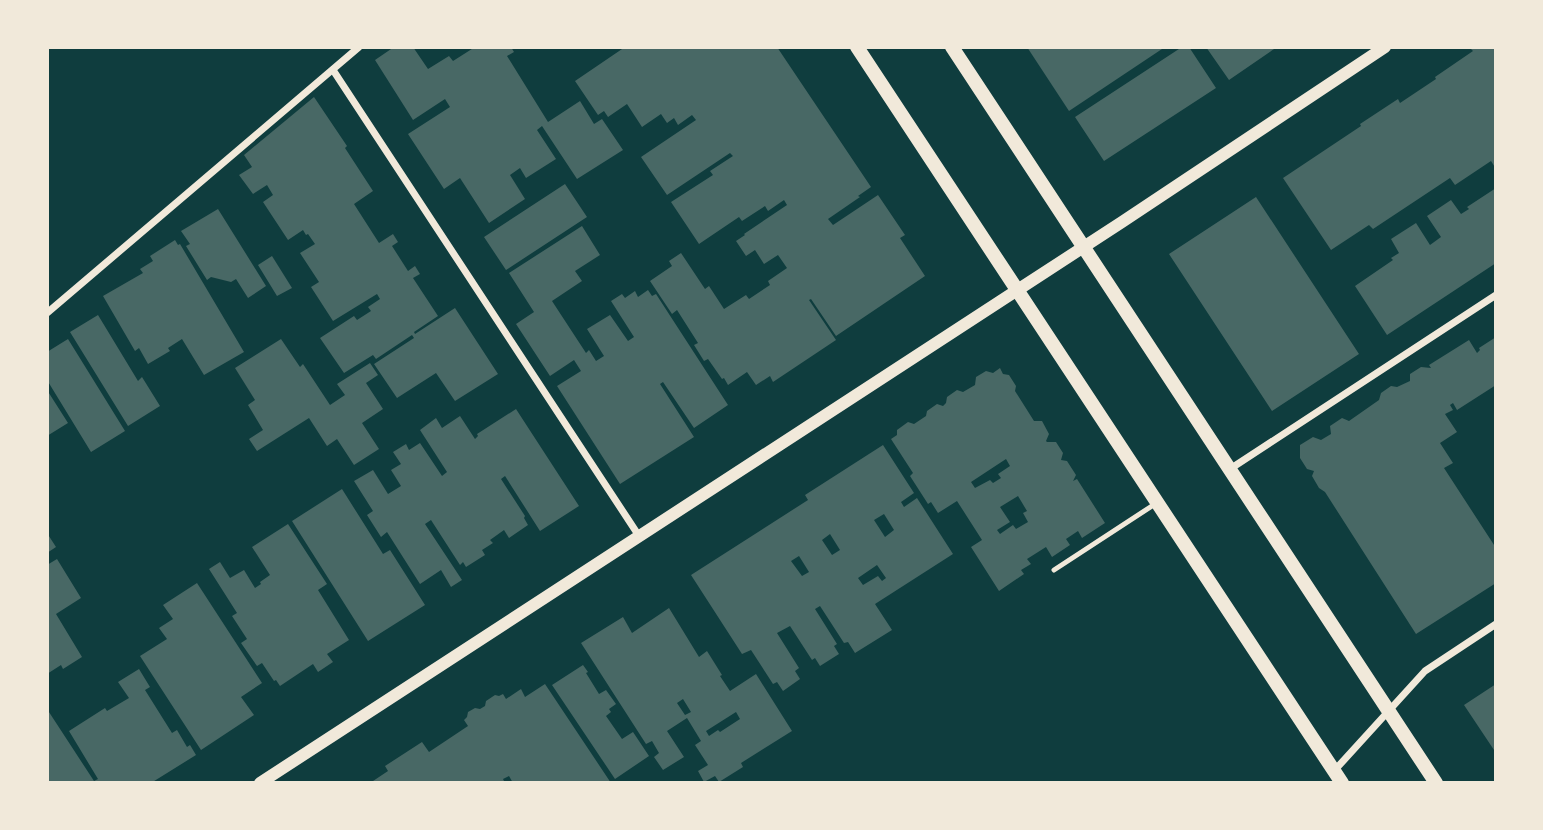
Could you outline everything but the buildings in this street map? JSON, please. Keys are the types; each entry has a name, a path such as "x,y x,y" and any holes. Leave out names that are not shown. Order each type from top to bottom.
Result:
{"main road":[{"path":"857,47 1338,777"},
{"path":"952,47 1436,783"}],"street":[{"path":"47,313 359,47"},
{"path":"260,783 1084,247 1385,47"},
{"path":"332,70 639,536"},
{"path":"1230,470 1496,295"},
{"path":"1338,777 1389,710 1425,671 1496,624"}],"lane":[{"path":"1054,570 1157,502"}]}
